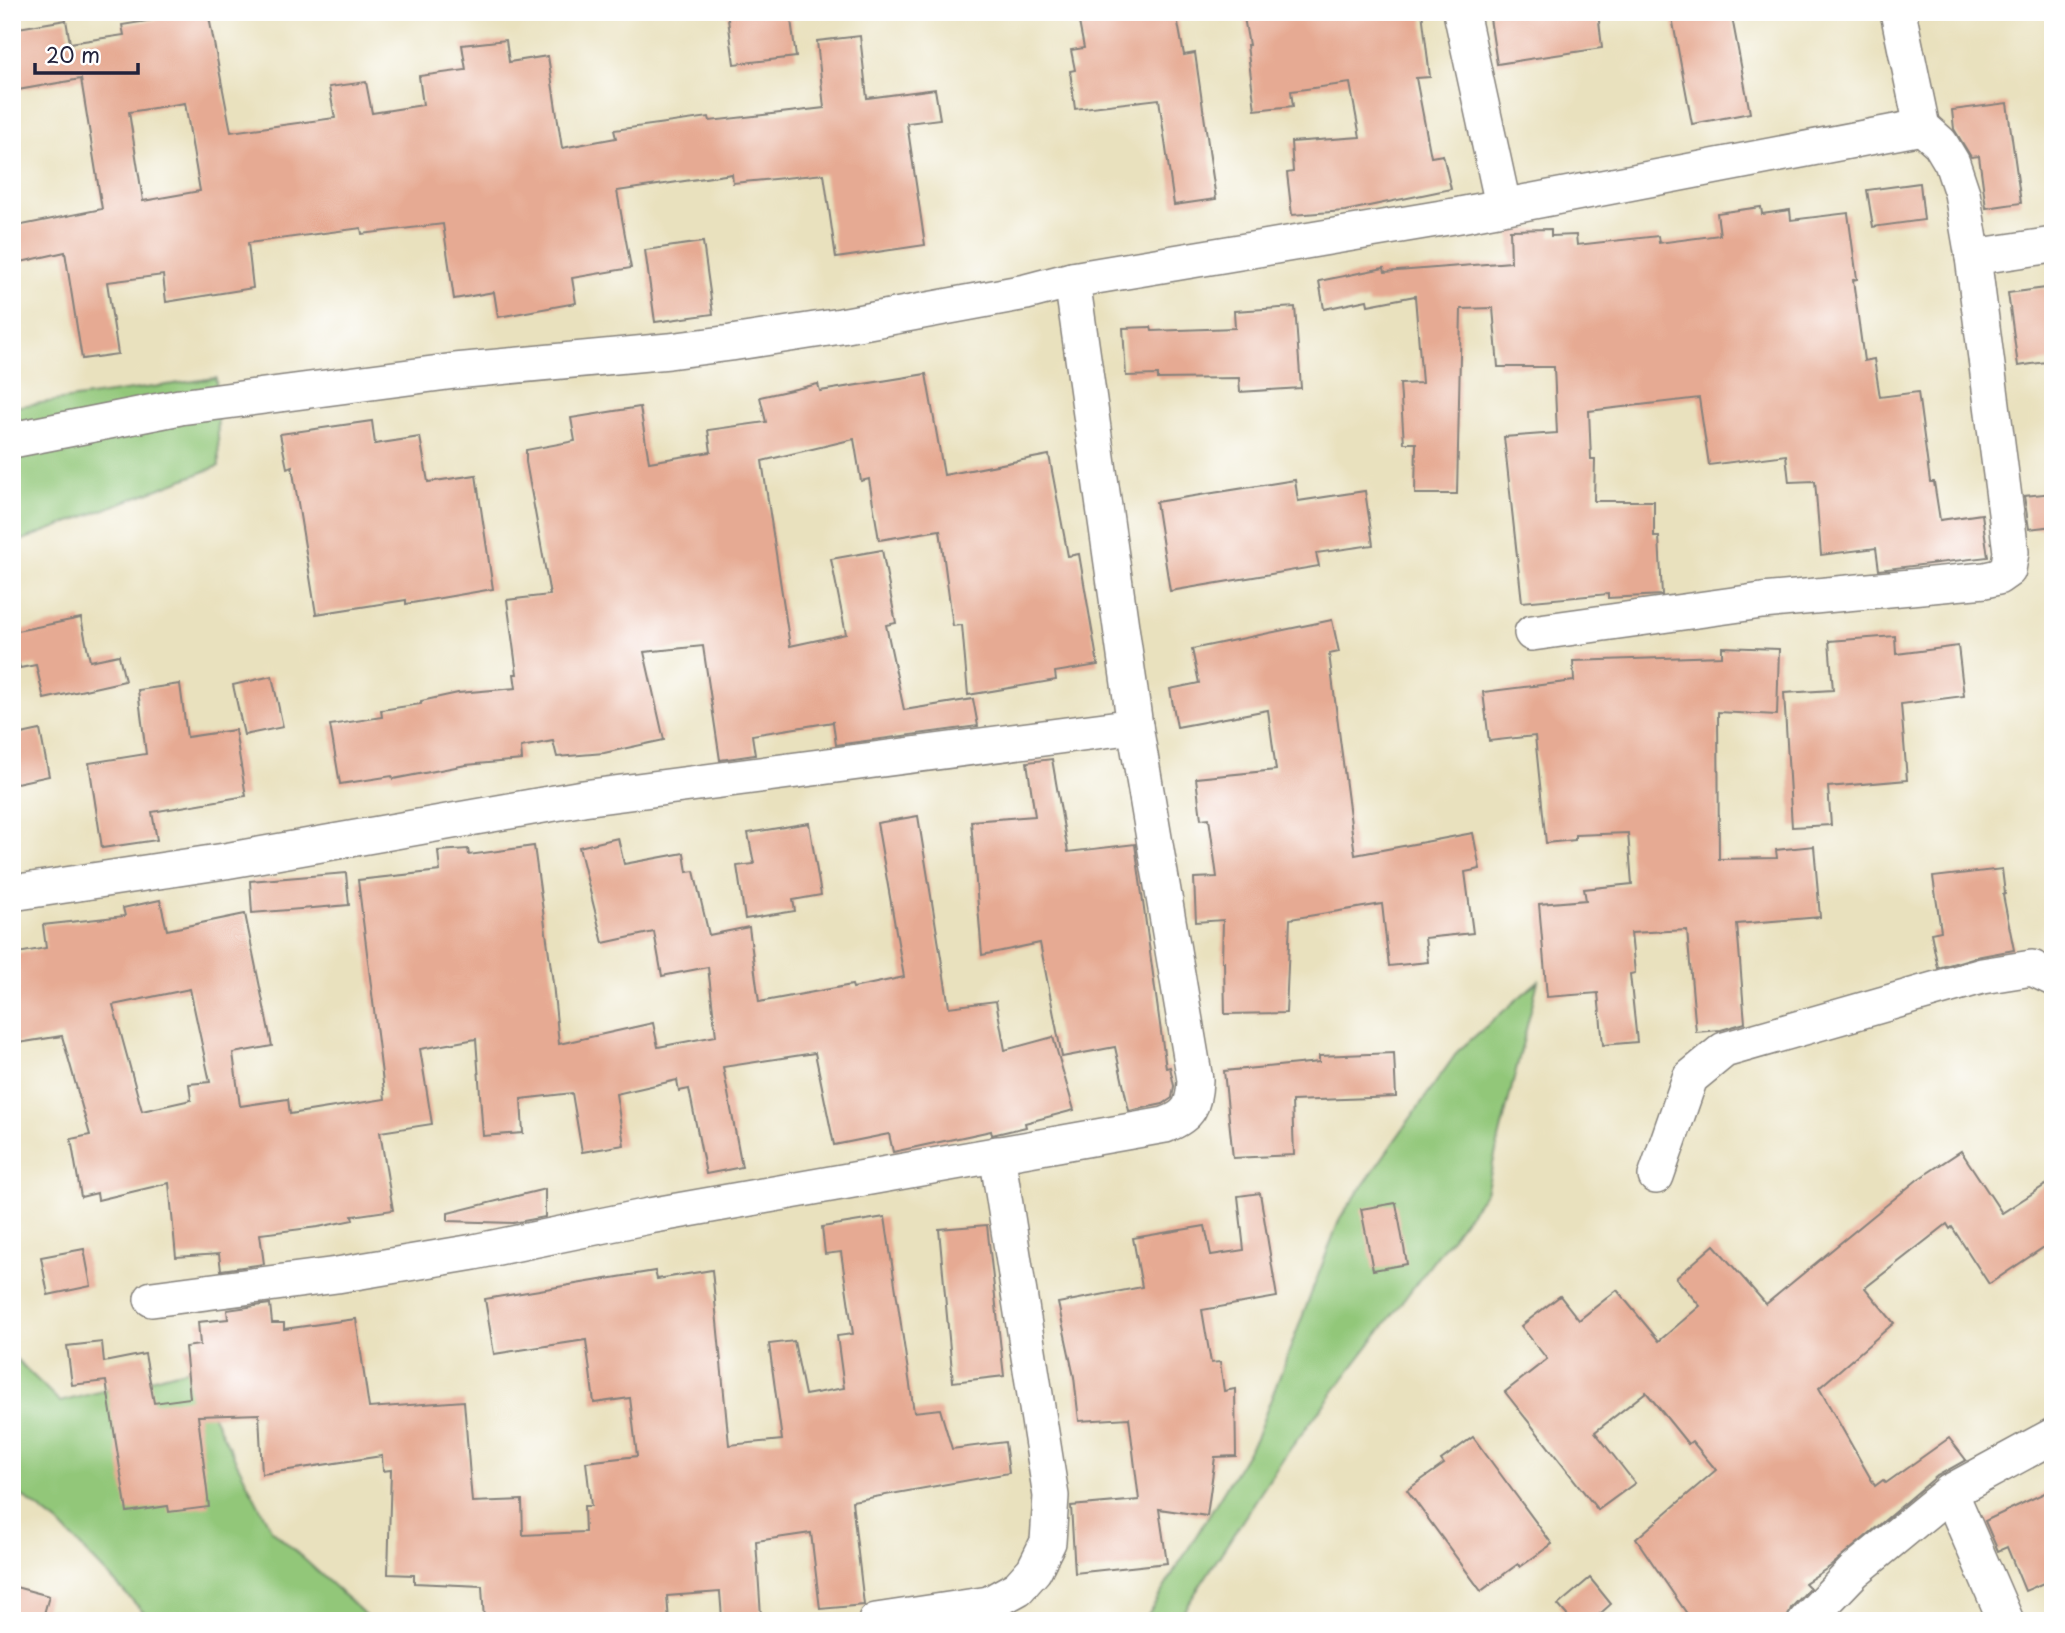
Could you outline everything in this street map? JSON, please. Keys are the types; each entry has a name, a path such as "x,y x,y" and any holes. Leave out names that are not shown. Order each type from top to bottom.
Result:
{"street":[{"path":"1461,12 1503,205"},
{"path":"1532,633 1762,601 1985,580 2002,576 2011,565 1973,257 1962,193 1952,163 1940,143 1922,127 1898,12"},
{"path":"12,440 180,407 455,371 669,351 841,326 1026,292 1072,280 1460,215 1922,127"},
{"path":"1973,257 2053,245"},
{"path":"152,1299 337,1275 474,1252 649,1216 1165,1125 1182,1116 1194,1101 1195,1080 1135,726 1072,280"},
{"path":"12,893 225,861 583,798 1135,726"},
{"path":"1656,1176 1690,1078 1724,1050 1982,976 2032,968 2053,978"},
{"path":"876,1621 989,1604 1018,1588 1034,1570 1048,1542 1051,1496 997,1154"},
{"path":"1806,1621 1854,1571 1950,1492 2053,1436"},
{"path":"1950,1492 2006,1621"}],"green space":[{"path":"216,378 219,466 12,544 12,407"},
{"path":"1538,981 1486,1192 1284,1457 1177,1621 1144,1621 1256,1438 1340,1218 1458,1051"},
{"path":"12,1355 60,1402 189,1369 271,1529 372,1621 152,1621 59,1524 12,1488"}],"building":[{"path":"171,12 208,12 231,132 335,118 329,87 366,82 372,113 423,105 419,76 466,70 462,45 506,40 509,62 548,56 562,148 616,138 614,130 709,117 710,121 824,108 817,41 860,36 867,98 935,89 940,119 907,123 925,245 836,258 824,174 733,183 732,174 617,191 631,268 572,278 576,303 498,317 494,292 454,299 443,224 362,234 361,228 248,243 253,288 166,302 163,275 107,282 118,354 82,359 65,252 12,264 12,227 102,209 81,79 12,91 12,29 66,20 70,43 124,35 122,25 172,17","holes":["185,103 200,191 143,201 129,112"]},
{"path":"727,12 790,12 796,57 734,64"},
{"path":"1077,12 1176,12 1184,55 1195,53 1216,199 1174,205 1159,99 1075,109 1070,71 1075,70 1071,50 1084,48"},
{"path":"1243,12 1422,12 1430,77 1416,78 1431,157 1443,155 1451,189 1345,211 1292,215 1287,173 1293,172 1291,142 1360,137 1350,83 1291,91 1293,106 1255,110"},
{"path":"1489,12 1598,12 1602,48 1497,64"},
{"path":"1671,12 1731,12 1750,113 1692,124"},
{"path":"2007,103 2021,203 1986,208 1979,156 1971,157 1954,129 1952,110"},
{"path":"1920,183 1924,220 1873,227 1867,190"},
{"path":"1761,207 1762,214 1790,210 1791,220 1848,213 1857,279 1853,280 1864,361 1874,359 1880,397 1918,392 1930,482 1934,482 1940,520 1982,514 1988,557 1879,570 1876,548 1821,555 1815,481 1789,482 1786,455 1709,465 1699,398 1589,411 1591,459 1595,459 1594,501 1654,501 1654,537 1659,537 1662,595 1608,598 1608,594 1522,602 1504,437 1557,433 1554,367 1498,367 1493,308 1461,309 1457,494 1415,494 1416,443 1404,443 1400,384 1422,383 1415,296 1368,305 1367,300 1324,309 1319,281 1384,268 1385,272 1511,262 1510,230 1551,229 1551,236 1576,235 1577,245 1658,236 1659,243 1720,235 1717,213"},
{"path":"703,242 713,314 655,322 645,250"},
{"path":"2045,288 2050,324 2053,323 2053,361 2018,366 2008,293"},
{"path":"1295,307 1301,388 1240,392 1239,378 1158,379 1158,375 1126,376 1123,328 1151,327 1152,331 1235,328 1234,311"},
{"path":"926,374 944,475 1049,455 1068,556 1079,554 1098,665 1055,672 1056,680 968,695 962,625 953,626 940,530 879,540 869,479 861,481 854,439 762,461 790,646 846,634 831,559 882,550 896,623 886,625 904,710 973,699 978,726 836,745 833,722 752,735 755,755 720,760 703,646 644,652 664,740 604,753 557,757 553,741 521,747 522,760 466,765 393,779 392,776 340,784 330,725 382,717 381,710 421,704 421,701 458,693 516,688 514,674 517,674 507,600 550,595 526,450 575,441 571,418 640,407 649,462 711,452 708,430 766,422 760,397 818,384 820,391"},
{"path":"372,421 375,444 420,437 428,482 476,475 493,589 406,604 406,600 316,614 292,466 287,468 280,434"},
{"path":"1295,480 1298,501 1365,491 1373,545 1316,553 1319,566 1170,591 1156,502"},
{"path":"2053,493 2053,526 2029,529 2024,496"},
{"path":"81,618 90,661 119,655 125,681 44,699 36,665 20,668 12,632"},
{"path":"1332,620 1339,652 1329,654 1355,855 1473,833 1480,869 1465,872 1473,933 1425,938 1428,962 1389,966 1382,904 1290,919 1286,1013 1225,1014 1223,920 1196,922 1194,878 1217,877 1209,818 1201,819 1196,778 1276,770 1268,710 1177,727 1170,689 1199,683 1192,649"},
{"path":"1895,636 1896,654 1958,646 1964,696 1901,704 1907,780 1828,787 1831,825 1792,827 1784,693 1833,690 1829,641"},
{"path":"1722,647 1779,649 1777,715 1718,712 1719,859 1777,858 1776,850 1814,846 1820,917 1737,924 1745,1023 1721,1030 1696,1032 1687,930 1631,933 1635,973 1630,974 1637,1042 1603,1045 1598,993 1547,997 1539,904 1586,900 1584,889 1632,884 1628,833 1575,835 1575,840 1546,843 1535,736 1489,741 1483,692 1574,681 1573,661 1722,656"},
{"path":"272,676 283,727 244,735 233,685"},
{"path":"180,684 187,737 235,730 246,796 152,812 157,840 102,848 89,763 146,754 138,690"},
{"path":"40,730 49,776 12,784 12,736"},
{"path":"1052,759 1068,852 1135,844 1166,1068 1170,1067 1174,1086 1172,1098 1163,1104 1129,1111 1115,1047 1062,1057 1040,943 982,955 971,821 1035,816 1027,762"},
{"path":"918,816 949,1007 996,1001 1005,1050 1053,1037 1074,1110 1025,1123 1026,1127 992,1135 991,1131 893,1152 889,1134 834,1145 815,1053 723,1067 742,1167 706,1174 689,1089 679,1091 677,1080 616,1094 624,1145 582,1152 572,1093 521,1099 523,1133 483,1136 476,1039 420,1049 432,1124 380,1132 393,1210 352,1216 353,1220 318,1227 260,1234 264,1264 221,1270 219,1254 176,1257 169,1183 98,1200 97,1193 81,1197 71,1139 90,1135 62,1036 12,1044 12,954 46,948 43,925 125,916 123,908 160,900 167,930 245,914 272,1046 233,1053 240,1106 288,1099 290,1114 385,1099 358,880 440,871 438,851 468,849 469,855 534,846 559,1044 653,1023 658,1047 716,1036 708,967 662,976 654,932 603,943 579,847 618,838 624,864 684,853 687,872 694,871 709,935 749,927 759,1002 852,985 853,988 904,977 877,823","holes":["190,989 210,1082 189,1084 191,1100 142,1111 113,1005"]},
{"path":"809,823 821,895 793,900 795,911 745,919 737,866 754,864 748,833"},
{"path":"2002,869 2003,895 2014,950 1938,968 1931,933 1941,931 1933,877"},
{"path":"346,873 349,905 252,913 250,881"},
{"path":"1394,1053 1396,1097 1292,1101 1294,1155 1233,1158 1224,1071 1319,1062 1319,1056"},
{"path":"1961,1151 2002,1213 2053,1180 2053,1241 1989,1284 1952,1227 1950,1229 1947,1224 1865,1288 1894,1323 1819,1388 1875,1486 1883,1480 1886,1483 1949,1438 1966,1460 1937,1476 1831,1566 1805,1583 1810,1588 1791,1608 1786,1621 1692,1621 1636,1539 1716,1470 1692,1441 1688,1444 1646,1392 1595,1432 1635,1483 1598,1510 1505,1392 1547,1359 1521,1326 1560,1296 1579,1320 1617,1290 1659,1341 1700,1306 1676,1278 1714,1245 1766,1304 1917,1180"},
{"path":"545,1189 545,1217 513,1223 448,1221 448,1213"},
{"path":"1260,1193 1277,1297 1202,1310 1211,1363 1220,1362 1224,1391 1235,1389 1236,1456 1215,1457 1207,1516 1159,1509 1167,1563 1075,1573 1071,1506 1139,1500 1129,1418 1079,1421 1074,1377 1058,1303 1142,1287 1133,1238 1205,1226 1211,1255 1244,1250 1238,1196"},
{"path":"1396,1203 1407,1264 1373,1270 1361,1209"},
{"path":"885,1217 914,1412 940,1409 952,1449 1005,1442 1009,1473 852,1501 864,1605 820,1609 811,1533 756,1541 761,1616 722,1618 720,1592 667,1596 669,1621 484,1621 482,1586 414,1583 414,1575 388,1574 391,1470 383,1471 382,1456 262,1474 259,1414 198,1416 209,1507 169,1512 168,1506 127,1512 106,1381 72,1385 67,1346 102,1342 104,1362 145,1354 154,1403 190,1398 185,1347 200,1345 198,1322 228,1319 227,1310 270,1304 272,1323 284,1323 284,1329 356,1319 369,1408 464,1401 472,1502 522,1500 523,1535 585,1532 584,1506 591,1506 586,1462 637,1456 630,1398 594,1403 586,1340 494,1354 485,1299 655,1271 657,1279 712,1270 729,1445 782,1440 769,1344 794,1341 805,1395 844,1388 837,1336 853,1334 841,1252 825,1254 822,1227"},
{"path":"987,1225 1004,1376 953,1382 939,1229"},
{"path":"84,1249 91,1286 48,1295 41,1257"},
{"path":"1473,1437 1552,1544 1481,1591 1407,1490 1444,1464 1441,1460"},
{"path":"2053,1489 2053,1579 2025,1591 2007,1547 1998,1551 1985,1521"},
{"path":"1590,1578 1611,1604 1592,1621 1572,1621 1558,1605"},
{"path":"12,1586 49,1596 42,1621 12,1621"}]}
